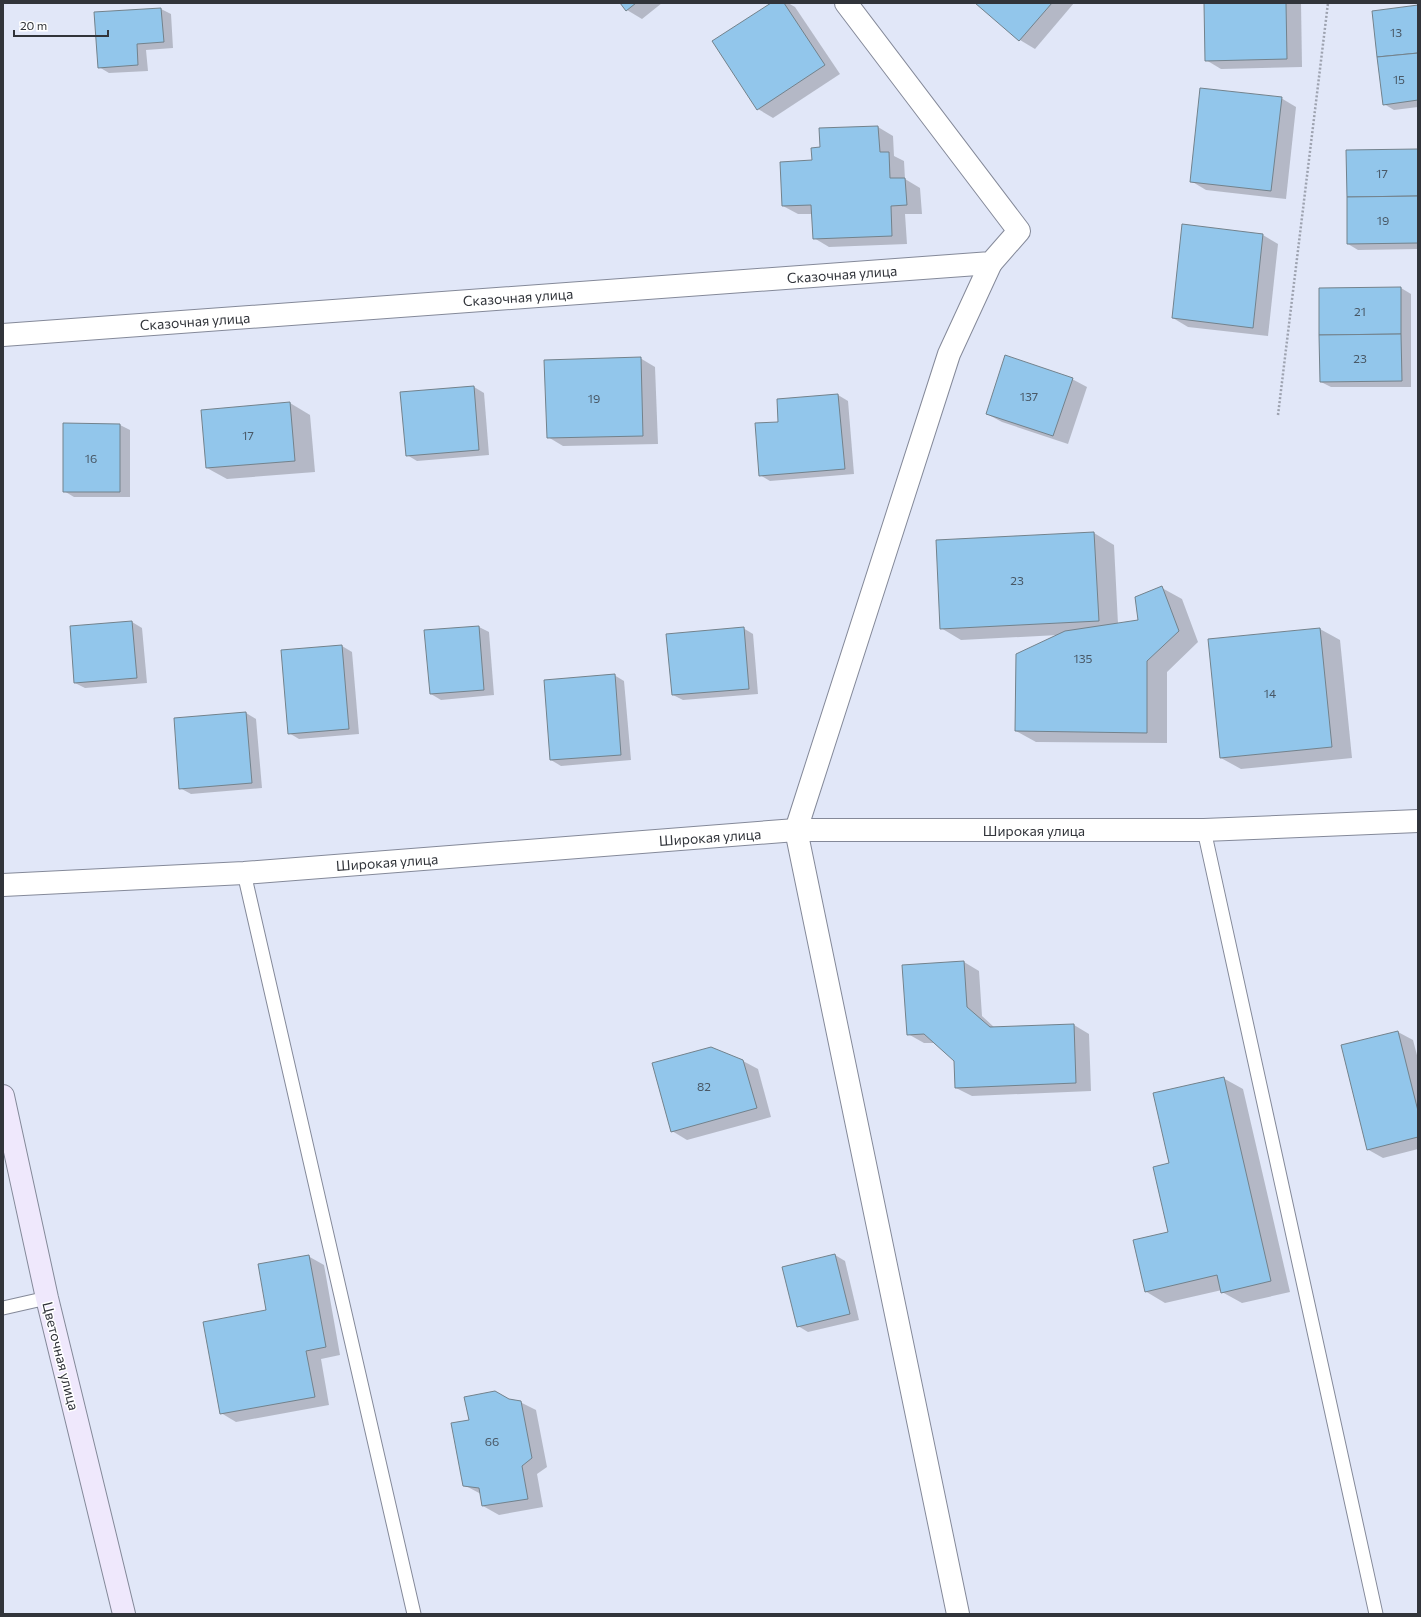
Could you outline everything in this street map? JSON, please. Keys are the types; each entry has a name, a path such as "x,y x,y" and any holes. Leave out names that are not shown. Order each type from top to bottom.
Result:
{"street":[{"path":"846,3 1019,231 991,263 949,354 796,830 958,1614"},
{"name":"Сказочная улица","path":"3,335 991,263"},
{"name":"Широкая улица","path":"3,885 244,873 796,830 1204,830 1418,820"},
{"name":"Цветочная улица","path":"3,1096 47,1298 124,1614"}],"lane":[{"path":"1204,830 1376,1614"},
{"path":"244,873 414,1614"},
{"path":"3,1308 47,1298"}],"path":[{"path":"1278,415 1328,3"}],"building":[{"path":"620,3 636,3 626,11"},
{"path":"771,3 784,3 825,65 757,110 712,41"},
{"path":"975,3 1052,3 1019,41"},
{"path":"1204,3 1286,3 1287,59 1205,61"},
{"path":"1418,5 1418,53 1377,57 1372,11"},
{"path":"161,8 164,42 137,44 138,65 98,68 94,12"},
{"path":"1418,53 1418,100 1383,105 1377,57"},
{"path":"1200,88 1282,97 1271,191 1190,182"},
{"path":"878,126 880,152 889,152 890,178 905,178 907,205 891,206 892,236 813,239 811,205 782,206 780,162 812,160 811,148 820,147 819,128"},
{"path":"1418,149 1418,196 1347,197 1346,150"},
{"path":"1418,196 1418,243 1347,244 1347,197"},
{"path":"1182,224 1263,234 1253,328 1172,318"},
{"path":"1401,287 1401,334 1319,335 1319,288"},
{"path":"1401,334 1402,381 1320,382 1319,335"},
{"path":"1005,355 1073,378 1053,436 986,414"},
{"path":"641,357 643,436 547,438 544,360"},
{"path":"474,386 479,450 406,456 400,392"},
{"path":"838,394 845,469 759,476 755,423 778,422 777,399"},
{"path":"290,402 295,461 206,468 201,410"},
{"path":"63,423 120,424 120,492 63,492"},
{"path":"1094,532 1099,621 940,629 936,540"},
{"path":"1162,586 1179,631 1147,661 1147,733 1015,731 1016,654 1065,631 1138,620 1135,597"},
{"path":"132,621 137,678 74,683 70,626"},
{"path":"479,626 484,690 430,694 424,630"},
{"path":"744,627 749,689 672,695 666,634"},
{"path":"1320,628 1332,747 1220,758 1208,639"},
{"path":"342,645 349,729 288,734 281,650"},
{"path":"615,674 621,755 550,760 544,680"},
{"path":"246,712 252,783 179,789 174,718"},
{"path":"964,961 967,1007 990,1027 1074,1024 1076,1083 955,1088 954,1061 924,1034 907,1035 902,965"},
{"path":"1398,1031 1418,1111 1418,1137 1367,1150 1341,1045"},
{"path":"711,1047 743,1060 757,1108 671,1132 652,1063"},
{"path":"1224,1077 1271,1281 1221,1293 1217,1275 1145,1292 1133,1240 1168,1232 1153,1167 1169,1163 1153,1093"},
{"path":"835,1254 850,1314 797,1327 782,1267"},
{"path":"309,1255 326,1347 306,1351 315,1397 220,1414 203,1322 266,1310 258,1264"},
{"path":"495,1391 509,1399 521,1401 532,1458 522,1466 528,1499 482,1506 479,1488 463,1486 451,1423 469,1420 464,1397"}]}
